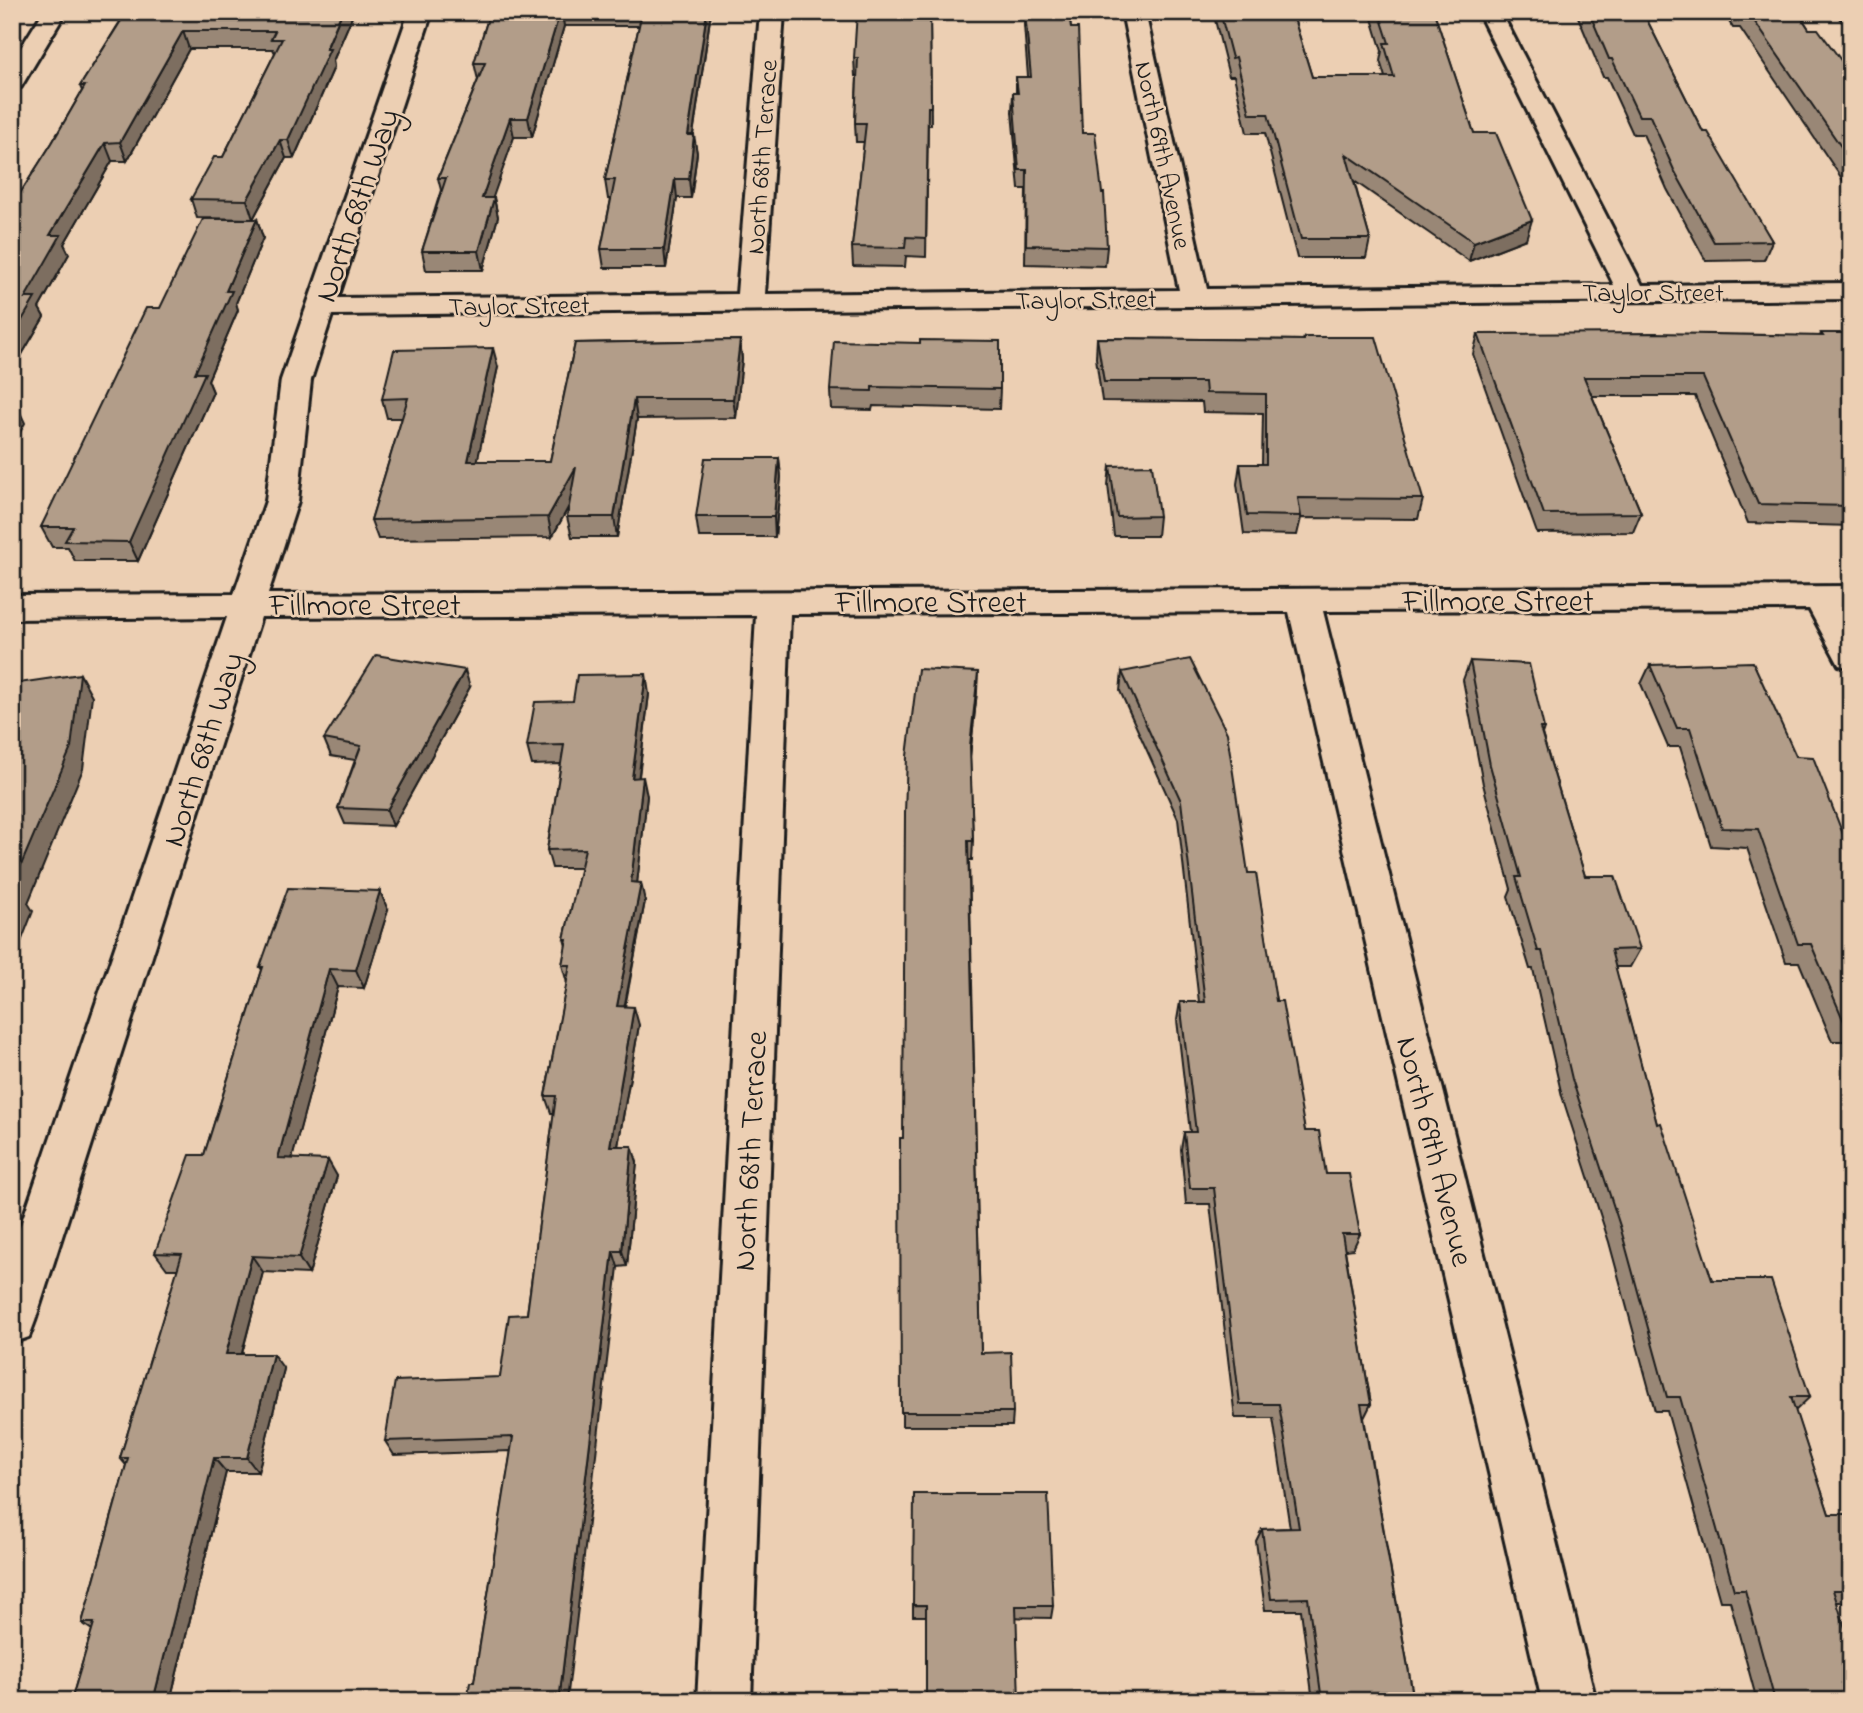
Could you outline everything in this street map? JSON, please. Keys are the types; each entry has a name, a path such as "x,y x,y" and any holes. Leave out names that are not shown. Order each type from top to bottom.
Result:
{"street":[{"path":"12,82 55,12"},
{"name":"North 68th Way","path":"12,1321 250,605 282,501 296,380 421,12"},
{"name":"North 68th Terrace","path":"750,303 772,12"},
{"name":"North 69th Avenue","path":"1133,12 1195,298"},
{"path":"1489,12 1632,292"},
{"name":"Taylor Street","path":"322,307 1851,291"},
{"path":"1835,597 1851,656"},
{"name":"Fillmore Street","path":"12,607 1835,597"},
{"name":"North 68th Terrace","path":"724,1701 774,601"},
{"name":"North 69th Avenue","path":"1303,601 1569,1701"}],"building":[{"path":"122,12 342,12 326,49 330,49 288,140 280,140 247,200 191,199 214,157 223,157 282,39 271,39 275,31 183,31 120,142 105,143 50,235 61,235 25,298 35,298 12,337 12,206 85,86 80,86 124,16 120,16"},
{"path":"490,12 560,12 528,118 510,118 482,198 494,198 479,251 422,251 446,178 438,178 485,63 474,63"},
{"path":"642,12 707,12 688,135 694,135 689,179 675,179 664,249 601,249 615,180 605,180"},
{"path":"857,12 930,12 931,107 928,107 926,238 906,237 905,248 852,247 866,123 855,123 858,58 854,58"},
{"path":"1025,12 1069,12 1071,28 1078,28 1082,133 1095,133 1104,193 1107,247 1026,245 1027,170 1019,170 1013,93 1018,93 1016,77 1031,77"},
{"path":"1220,12 1292,12 1312,77 1394,77 1384,43 1389,43 1379,12 1434,12 1474,133 1496,133 1532,220 1474,242 1346,154 1370,239 1301,239 1268,114 1250,114 1236,57 1232,58"},
{"path":"1589,12 1643,12 1703,132 1708,132 1772,241 1714,242 1674,170 1650,116 1639,116 1612,59 1609,59"},
{"path":"1748,12 1798,12 1809,29 1818,29 1851,74 1851,161"},
{"path":"203,219 257,219 226,291 232,291 195,373 205,373 129,542 65,541 73,527 41,527 146,308 160,308"},
{"path":"1821,333 1851,333 1851,506 1758,504 1703,377 1584,377 1641,513 1544,514 1478,334 1823,336"},
{"path":"1304,337 1376,337 1423,499 1298,498 1301,516 1247,515 1240,464 1266,464 1266,394 1206,393 1205,382 1104,382 1097,338 1304,340"},
{"path":"740,340 733,399 634,399 614,517 567,517 576,467 548,517 371,520 408,398 382,399 394,350 493,348 468,461 550,461 575,343"},
{"path":"920,340 1000,341 1000,389 872,387 872,391 830,390 834,341 920,343"},
{"path":"705,458 779,458 774,517 696,517"},
{"path":"1152,465 1159,516 1117,517 1110,466"},
{"path":"376,655 465,670 387,810 338,808 361,746 324,739"},
{"path":"1190,659 1227,733 1248,873 1256,873 1276,1001 1282,1001 1305,1131 1319,1131 1326,1174 1349,1174 1360,1234 1342,1234 1371,1404 1361,1404 1414,1701 1322,1701 1308,1598 1271,1599 1262,1529 1299,1528 1279,1404 1240,1404 1214,1188 1190,1188 1184,1132 1196,1132 1180,1002 1205,1002 1181,801 1122,672"},
{"path":"1470,661 1529,664 1544,728 1540,728 1585,876 1615,876 1640,949 1611,950 1657,1124 1661,1123 1712,1280 1771,1280 1810,1397 1791,1397 1829,1514 1851,1514 1851,1590 1833,1590 1851,1647 1851,1701 1775,1701 1745,1590 1734,1590 1680,1397 1667,1397 1620,1226 1572,1079 1542,951 1538,951 1516,877 1521,877 1490,765"},
{"path":"1753,662 1796,756 1813,757 1851,855 1851,1024 1845,1024 1811,944 1798,944 1758,829 1722,828 1690,728 1677,728 1650,665"},
{"path":"918,669 978,672 970,746 973,841 968,841 981,1353 1011,1352 1013,1412 901,1412 900,1138 903,1138 905,813 907,756"},
{"path":"80,674 71,748 12,886 12,684"},
{"path":"646,674 632,778 643,777 631,882 641,883 617,1006 634,1007 610,1146 632,1146 622,1251 613,1251 559,1701 467,1701 470,1682 474,1682 513,1437 385,1441 395,1381 500,1377 509,1315 527,1314 556,1096 545,1096 570,965 562,965 567,939 564,939 585,849 547,850 564,745 527,746 535,702 573,701 577,675"},
{"path":"288,888 380,891 356,970 329,969 278,1158 328,1160 299,1258 252,1256 226,1354 273,1354 247,1458 214,1458 155,1693 229,1693 227,1701 71,1701 94,1623 82,1623 128,1458 120,1458 182,1254 155,1253 190,1155 204,1155 263,967 260,967"},
{"path":"12,890 19,890 12,908"},
{"path":"914,1494 1048,1494 1053,1606 1016,1606 1019,1701 926,1701 926,1605 913,1605"}]}
